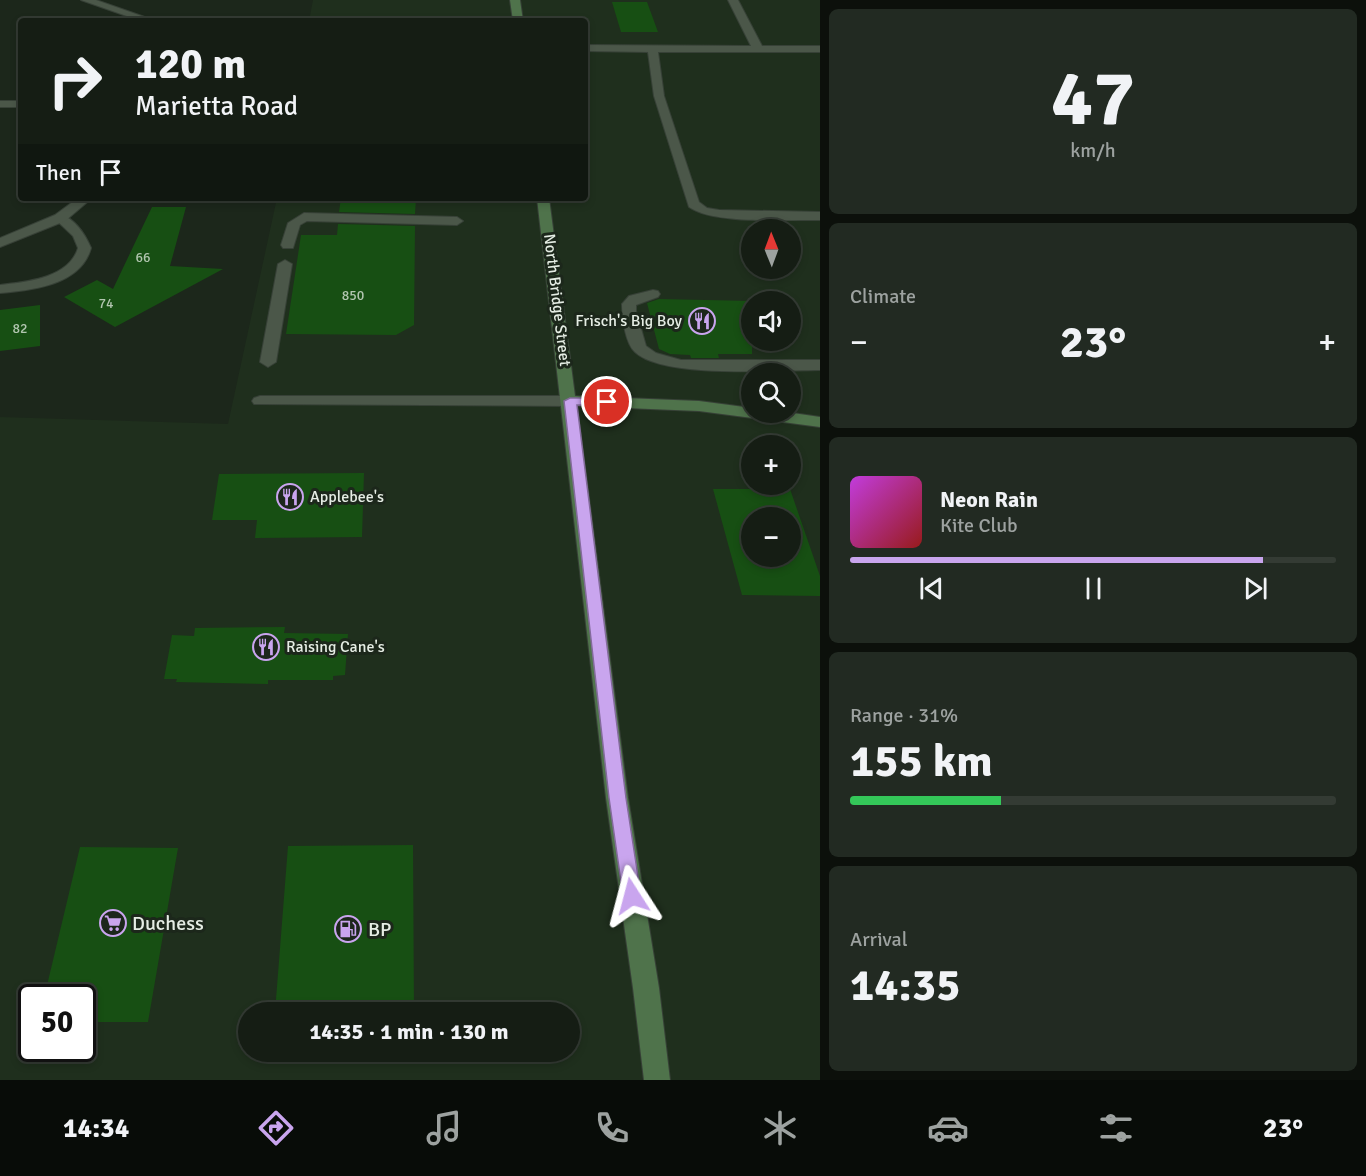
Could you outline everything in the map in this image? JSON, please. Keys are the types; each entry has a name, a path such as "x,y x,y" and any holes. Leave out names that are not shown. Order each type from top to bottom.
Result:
{"main road":[{"path":"515,0 518,18"},
{"name":"North Bridge Street","path":"543,201 570,401 617,798 646,988 657,1080"},
{"path":"570,401 699,406 820,422"}],"street":[{"path":"86,0 142,18"},
{"path":"102,4 112,0"},
{"path":"733,0 758,49"},
{"path":"588,48 820,49"},
{"path":"654,49 659,96 693,204 703,211 719,214 820,216"},
{"path":"0,104 18,104"},
{"path":"0,243 60,218 82,201"},
{"path":"288,245 294,223 304,217 457,222"},
{"path":"0,289 32,286 51,281 68,272 81,261 85,249 83,238 77,229 60,218"},
{"path":"268,362 285,264"},
{"path":"653,294 634,299 629,304 636,340 640,349 651,356 680,365 820,364"},
{"path":"260,401 570,401"}],"shaded area":[{"path":"313,0 820,0 820,1080 0,1080 0,417 228,424 276,201 588,201 588,18 310,18"}],"building":[{"path":"612,2 647,2 658,32 621,32"},
{"path":"341,201 416,201 415,214 339,212"},
{"path":"152,207 186,207 170,266 223,269 115,327 64,297 97,280 113,289"},
{"path":"338,224 415,226 414,325 396,335 286,334 301,235 337,235"},
{"name":"Frisch's Big Boy","path":"659,299 741,301 741,351 752,351 752,354 718,354 719,358 691,358 690,355 670,354 659,349 647,303"},
{"path":"40,305 40,346 0,351 0,310"},
{"name":"Applebee's","path":"364,473 362,537 255,538 257,520 212,520 219,474"},
{"path":"713,489 741,489 741,495 792,495 796,507 741,507 741,567 801,567 801,521 820,576 820,596 742,595"},
{"name":"Raising Cane's","path":"285,627 284,633 348,634 345,675 333,676 333,680 268,680 268,684 176,682 177,679 164,679 172,635 194,636 195,628"},
{"name":"BP","path":"413,845 414,1002 276,1002 288,846"},
{"name":"Duchess","path":"80,847 178,848 148,1022 96,1022 96,984 47,984"}],"place":[{"name":"Frisch's Big Boy","path":"702,321"},
{"name":"Applebee's","path":"290,497"},
{"name":"Raising Cane's","path":"266,647"},
{"name":"Duchess","path":"113,923"},
{"name":"BP","path":"348,929"}],"route":[{"path":"607,402 570,401 617,798 632,896"}]}
